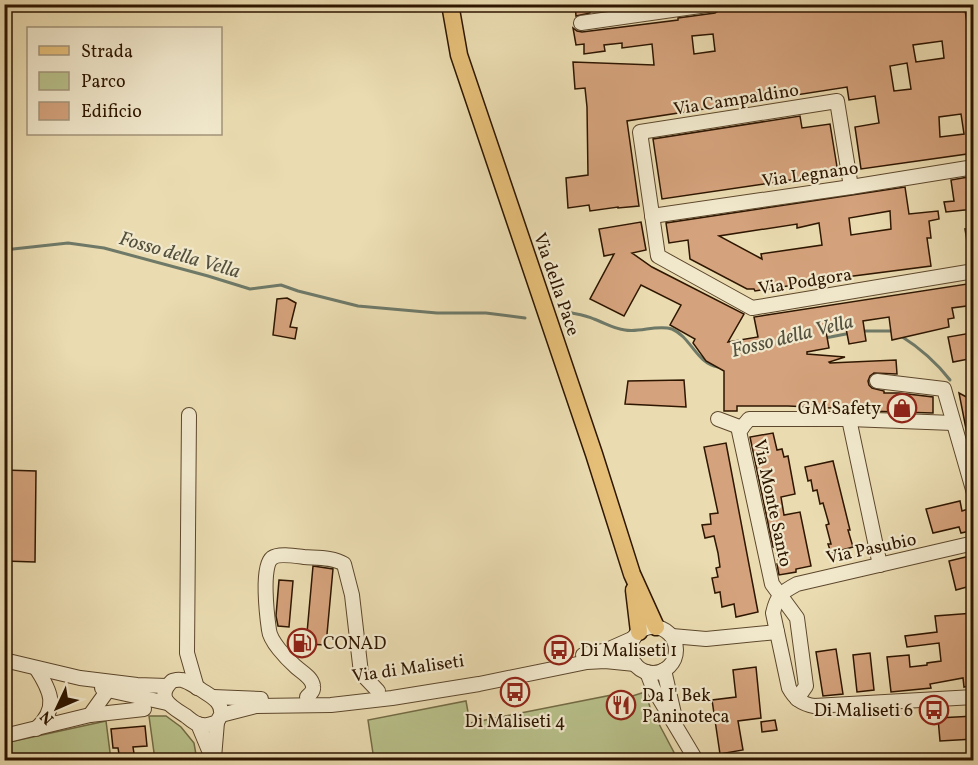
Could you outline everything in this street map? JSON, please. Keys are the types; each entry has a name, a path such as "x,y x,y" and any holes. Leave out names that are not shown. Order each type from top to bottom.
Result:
{"main road":[{"name":"Via della Pace","path":"450,4 459,55 594,454 632,574"},
{"path":"632,574 656,627"},
{"path":"632,574 636,635"}],"street":[{"path":"581,23 714,4"},
{"name":"Via Campaldino","path":"652,216 640,132 837,101 851,187"},
{"name":"Via Legnano","path":"652,216 974,167"},
{"name":"Via Podgora","path":"652,216 658,256 752,308 974,271"},
{"path":"877,381 944,389 974,493"},
{"path":"189,415 187,653 197,688"},
{"path":"718,419 745,424 849,419 953,423"},
{"path":"849,419 879,566"},
{"name":"Via Monte Santo","path":"745,424 739,430 772,584 779,595"},
{"name":"Via Pasubio","path":"779,595 807,580 879,566 974,543"},
{"path":"307,697 314,687 311,680 295,667 269,634 265,598 267,565 275,556 288,555 338,560 344,564 352,595 361,673 378,692"},
{"path":"798,699 806,686 797,618 779,595 773,613 789,688 792,694 798,699 805,704 814,706 974,697"},
{"path":"650,627 667,632 672,636 676,647 674,660 664,670 658,672 609,656 650,627"},
{"path":"672,636 706,639 777,632"},
{"path":"636,635 630,651 696,760"},
{"path":"676,654 706,639"},
{"path":"167,703 164,697 187,653"},
{"name":"Via di Maliseti","path":"4,660 80,678 137,685 188,681 213,697 251,699 378,692 609,656"},
{"name":"Via di Maliseti","path":"80,678 108,690 167,703 203,725 237,710 256,706 361,703 479,684 609,656"},
{"path":"36,668 50,696 50,706 45,721 36,729"},
{"path":"664,670 680,734"},
{"path":"90,715 108,690"},
{"path":"213,697 222,709 214,760"},
{"path":"4,736 90,715 144,708"},
{"path":"198,724 214,760"}],"green space":[{"path":"645,692 650,707 678,760 374,760 368,720 466,701 470,723 612,695 616,715 629,712 626,698"},
{"path":"149,716 166,716 181,727 194,743 197,760 155,760"},
{"path":"106,721 111,760 5,760 5,743"}],"building":[{"path":"575,4 589,4 590,13 576,16"},
{"path":"964,4 974,66 974,153 861,169 855,127 879,123 875,96 849,100 847,87 627,121 639,206 590,211 589,205 568,208 566,178 588,175 585,88 575,89 573,62 654,65 652,44 622,48 622,43 604,45 605,51 584,54 584,44 576,45 573,28 582,32 678,20 678,18 715,13 721,9 744,7 743,5","holes":["713,34 715,51 694,54 692,36","942,41 944,58 916,62 913,45","907,63 911,89 894,91 890,66","961,114 964,134 940,137 939,117"]},
{"path":"800,116 802,128 830,124 838,173 662,199 653,139"},
{"path":"974,176 974,209 946,212 944,202 954,201 951,180"},
{"path":"905,187 909,214 938,211 939,219 929,221 931,238 927,238 931,266 755,291 690,259 688,240 669,243 666,223","holes":["890,211 891,229 851,235 849,218","819,223 822,245 761,254 762,259 719,236 797,224 797,228"]},
{"path":"641,222 646,250 632,253 652,267 744,314 728,342 758,337 754,317 967,284 968,291 974,291 974,305 952,308 954,318 948,319 949,327 892,340 889,317 863,321 866,341 849,344 845,323 825,326 829,348 807,352 807,354 845,357 830,363 896,360 897,374 874,373 870,376 869,385 884,393 933,397 933,413 832,410 832,408 788,406 737,406 737,411 724,411 724,371 706,361 693,343 695,339 670,325 681,305 641,285 624,316 590,299 614,254 604,256 599,229"},
{"path":"974,228 974,253 969,253 965,229"},
{"path":"287,298 296,303 290,327 297,328 295,339 273,335 277,299"},
{"path":"971,333 974,358 953,362 948,337"},
{"path":"684,380 686,407 625,404 628,381"},
{"path":"959,393 974,401 974,448 971,449 968,439"},
{"path":"773,433 777,450 782,449 784,457 788,456 795,494 781,497 784,515 800,512 811,566 779,575 777,564 779,563 775,547 773,547 750,437"},
{"path":"726,443 758,612 736,617 734,604 722,607 720,592 715,593 712,578 718,577 716,568 720,567 718,553 714,536 705,538 702,525 711,524 710,514 718,513 704,447"},
{"path":"833,461 853,547 831,553 826,525 829,524 823,503 820,504 817,490 813,491 811,480 808,481 805,467"},
{"path":"4,470 36,471 35,562 4,561"},
{"path":"960,501 962,511 968,509 974,530 961,533 959,527 933,533 926,509"},
{"path":"974,555 974,585 956,590 949,561"},
{"path":"313,566 333,569 326,645 306,644"},
{"path":"279,580 293,581 289,627 278,626 276,616"},
{"path":"974,613 974,685 964,687 963,678 930,684 931,688 891,692 887,657 909,655 910,667 941,661 939,643 907,647 905,636 937,632 935,616"},
{"path":"836,649 843,694 823,696 816,652"},
{"path":"870,653 874,690 857,692 853,655"},
{"path":"756,667 761,718 738,721 743,750 720,754 712,700 736,697 733,670"},
{"name":"Da I' Bek Paninoteca","path":"625,693 629,712 616,715 612,695"},
{"path":"974,716 974,739 940,741 938,718"},
{"path":"775,720 777,730 762,732 761,722"},
{"path":"145,726 147,746 133,747 135,760 120,760 118,748 113,748 111,729"}],"waterway":[{"name":"Fosso della Vella","path":"4,250 68,243 104,248 250,289 281,285 358,306 437,313 486,313 525,318"},
{"name":"Fosso della Vella","path":"567,312 588,316 613,327 631,331 660,327 672,329 679,333 710,365 718,367"},
{"name":"Fosso della Vella","path":"863,331 892,331"},
{"name":"Fosso della Vella","path":"825,338 851,333"},
{"name":"Fosso della Vella","path":"901,336 915,345 950,380"}],"place":[{"name":"GM Safety","path":"902,408"},
{"name":"CONAD","path":"302,643"},
{"name":"Di Maliseti 1","path":"559,650"},
{"name":"Di Maliseti 4","path":"515,692"},
{"name":"Da I' Bek Paninoteca","path":"621,705"},
{"name":"Di Maliseti 6","path":"934,710"}]}
